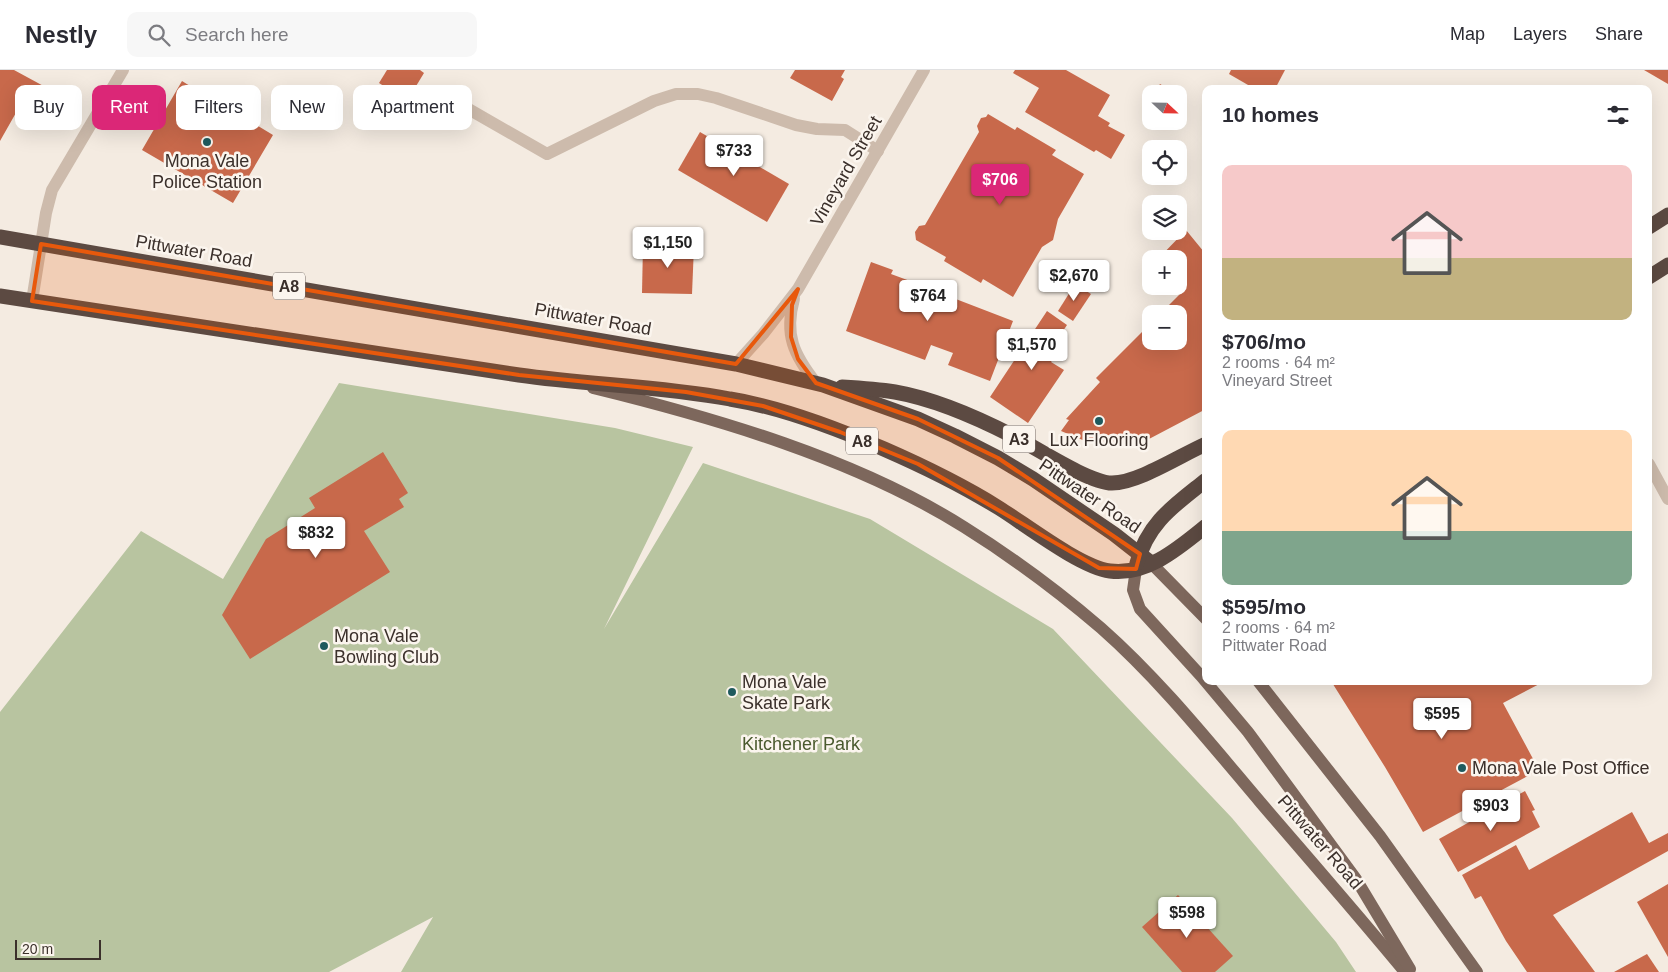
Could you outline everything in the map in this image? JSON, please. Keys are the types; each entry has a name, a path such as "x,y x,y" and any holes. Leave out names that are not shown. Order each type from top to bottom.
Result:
{"highway":[{"path":"1652,225 1668,216"},
{"name":"Pittwater Road","path":"0,237 736,364 820,384 918,420 998,458 1070,503 1145,558 1136,569 1111,571 1099,568 1059,547 997,507 918,464 840,432 763,406 686,392 563,381 0,296"},
{"path":"1652,275 1668,265"},
{"name":"A3","path":"820,384 897,392 940,404 1012,435 1089,478 1108,483 1121,483 1140,476 1202,446"},
{"path":"1202,483 1152,528 1145,558 1177,549 1202,529"}],"main road":[{"name":"Pittwater Road","path":"563,381 666,407 729,426 830,461 904,494 964,526 1049,585 1101,628 1179,708 1405,972"},
{"name":"Pittwater Road","path":"1145,558 1202,614"},
{"name":"Pittwater Road","path":"1136,569 1133,590 1140,609 1202,677"},
{"name":"Pittwater Road","path":"1209,685 1248,732 1356,879 1412,972"},
{"path":"1261,685 1380,836 1477,972"}],"street":[{"path":"32,301 46,213 52,190 123,70"},
{"name":"Vineyard Street","path":"820,384 798,359 791,337 792,304 798,290 924,70"},
{"path":"472,111 546,154 654,101 676,94 698,94 716,98 796,126 817,130 845,130 878,151"},
{"name":"Vineyard Street","path":"736,364 798,290"},
{"path":"1652,470 1668,500"}],"highlighted area":[{"path":"41,244 736,364 798,289 792,305 791,337 798,359 816,383 918,419 998,458 1140,554 1136,569 1099,568 918,464 840,432 763,406 686,392 519,375 32,301"}],"green space":[{"name":"Kitchener Park","path":"339,383 615,428 693,447 604,629 703,463 870,519 1053,629 1232,818 1336,942 1356,972 401,972 433,917 329,972 0,972 0,712 141,531 223,579"}],"building":[{"path":"0,70 14,70 42,85 15,85 15,115 0,141"},
{"path":"387,70 420,70 424,73 417,85 382,85 379,83"},
{"path":"795,70 845,70 841,77 844,79 832,101 790,78"},
{"path":"1015,70 1066,70 1110,95 1098,116 1110,123 1108,126 1125,135 1111,159 1096,150 1094,152 1025,112 1039,88 1013,73"},
{"path":"1231,70 1285,70 1277,85 1248,85 1229,74"},
{"path":"1644,70 1668,70 1668,84"},
{"name":"Mona Vale Police Station","path":"182,81 188,85 180,85"},
{"name":"Mona Vale Police Station","path":"176,91 176,130 261,130 261,128 273,135 233,203 142,150 154,130 166,130 166,109"},
{"path":"988,114 1015,130 1017,127 1056,150 1052,155 1084,174 1058,219 1053,240 1042,247 1013,297 983,279 981,283 944,261 946,257 916,240 915,232 919,226 925,225 979,132 977,126 981,118 986,117"},
{"path":"700,132 789,184 767,222 678,170"},
{"path":"1187,231 1202,250 1202,411 1149,439 1113,445 1085,441 1061,431 1069,420 1066,419 1100,382 1096,378 1142,332 1142,350 1187,350 1187,305 1169,305 1179,295 1187,295 1187,250 1167,250 1176,240 1187,240"},
{"path":"643,245 694,246 692,294 642,293"},
{"path":"871,262 893,270 891,274 929,288 930,285 950,292 948,296 1013,321 990,381 948,365 953,353 931,345 925,360 846,331"},
{"path":"1075,284 1091,294 1073,321 1058,311"},
{"path":"1047,311 1067,325 1051,349 1057,353 1051,362 1064,370 1028,423 990,397"},
{"path":"383,452 408,493 399,499 404,507 364,531 390,572 250,659 222,615 266,539 315,508 309,498"},
{"path":"1334,685 1537,685 1503,703 1539,770 1423,832"},
{"path":"1525,791 1535,810 1532,811 1540,827 1458,872 1439,839"},
{"path":"1632,812 1649,843 1668,833 1668,851 1553,915 1595,972 1527,972 1506,941 1481,896 1475,899 1462,875 1516,845 1529,870"},
{"path":"1668,884 1668,957 1637,902"},
{"path":"1178,895 1233,956 1215,972 1182,972 1142,927"},
{"path":"1647,954 1659,972 1614,972"}],"place":[{"name":"Mona Vale Police Station","path":"207,142"},
{"name":"Lux Flooring","path":"1099,421"},
{"name":"Mona Vale Bowling Club","path":"324,646"},
{"name":"Mona Vale Skate Park","path":"732,692"},
{"name":"Mona Vale Post Office","path":"1462,768"}]}
